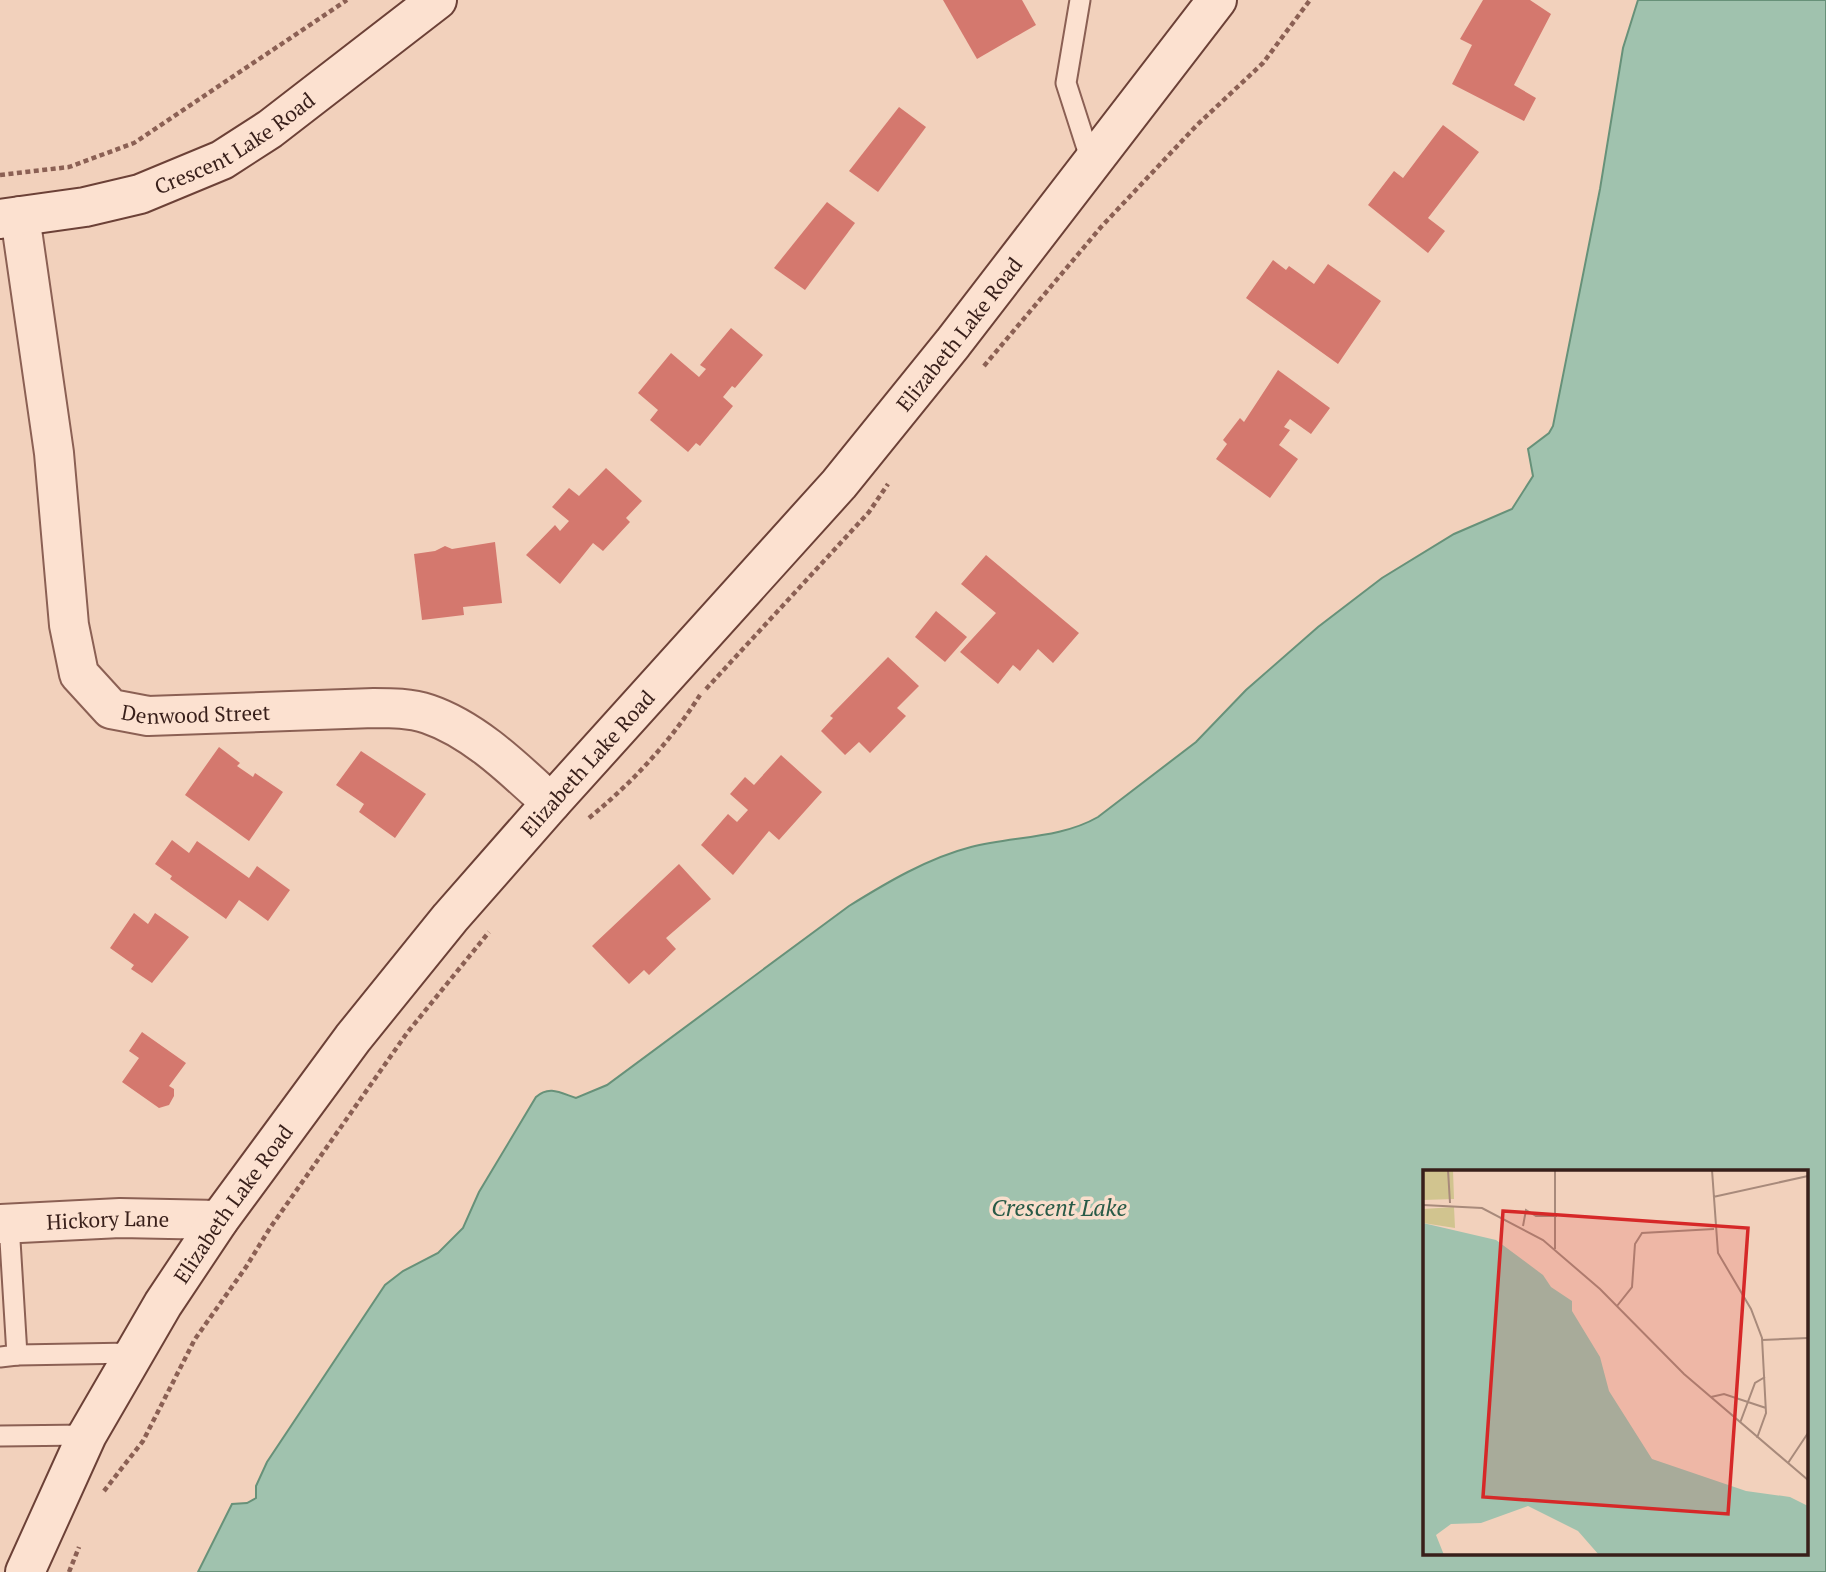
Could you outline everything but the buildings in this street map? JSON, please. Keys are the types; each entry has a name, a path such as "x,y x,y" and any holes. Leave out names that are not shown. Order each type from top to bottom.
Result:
{"street":[{"name":"Crescent Lake Road","path":"10,218 140,194 222,160 270,129 437,0"},
{"name":"Elizabeth Lake Road","path":"25,1572 87,1434 132,1353 219,1220 353,1038 450,918 839,484 1092,164 1217,0"},
{"name":"Denwood Street","path":"10,218 54,453 69,625 79,674 111,709 148,716 374,708 427,714 479,743 551,803"},
{"name":"Hickory Lane","path":"4,1224 120,1219 219,1220"}],"lane":[{"path":"1080,0 1066,83 1092,164"},
{"path":"4,1224 8,1356 132,1353"},
{"path":"0,1436 87,1434"}],"path":[{"path":"0,175 69,167 134,143 347,0"},
{"path":"100,1499 137,1450 195,1339 270,1228 407,1032 490,931"},
{"path":"69,1572 82,1540"}],"water":[{"name":"Crescent Lake","path":"1638,0 1826,0 1826,1572 198,1572 232,1504 247,1503 256,1498 256,1486 267,1462 385,1285 403,1271 438,1253 463,1228 479,1192 536,1097 550,1091 576,1098 607,1085 849,906 908,872 971,847 1052,833 1098,817 1196,742 1246,690 1318,627 1382,578 1454,534 1512,509 1533,476 1528,449 1549,433 1553,426 1600,189 1623,48"}]}
